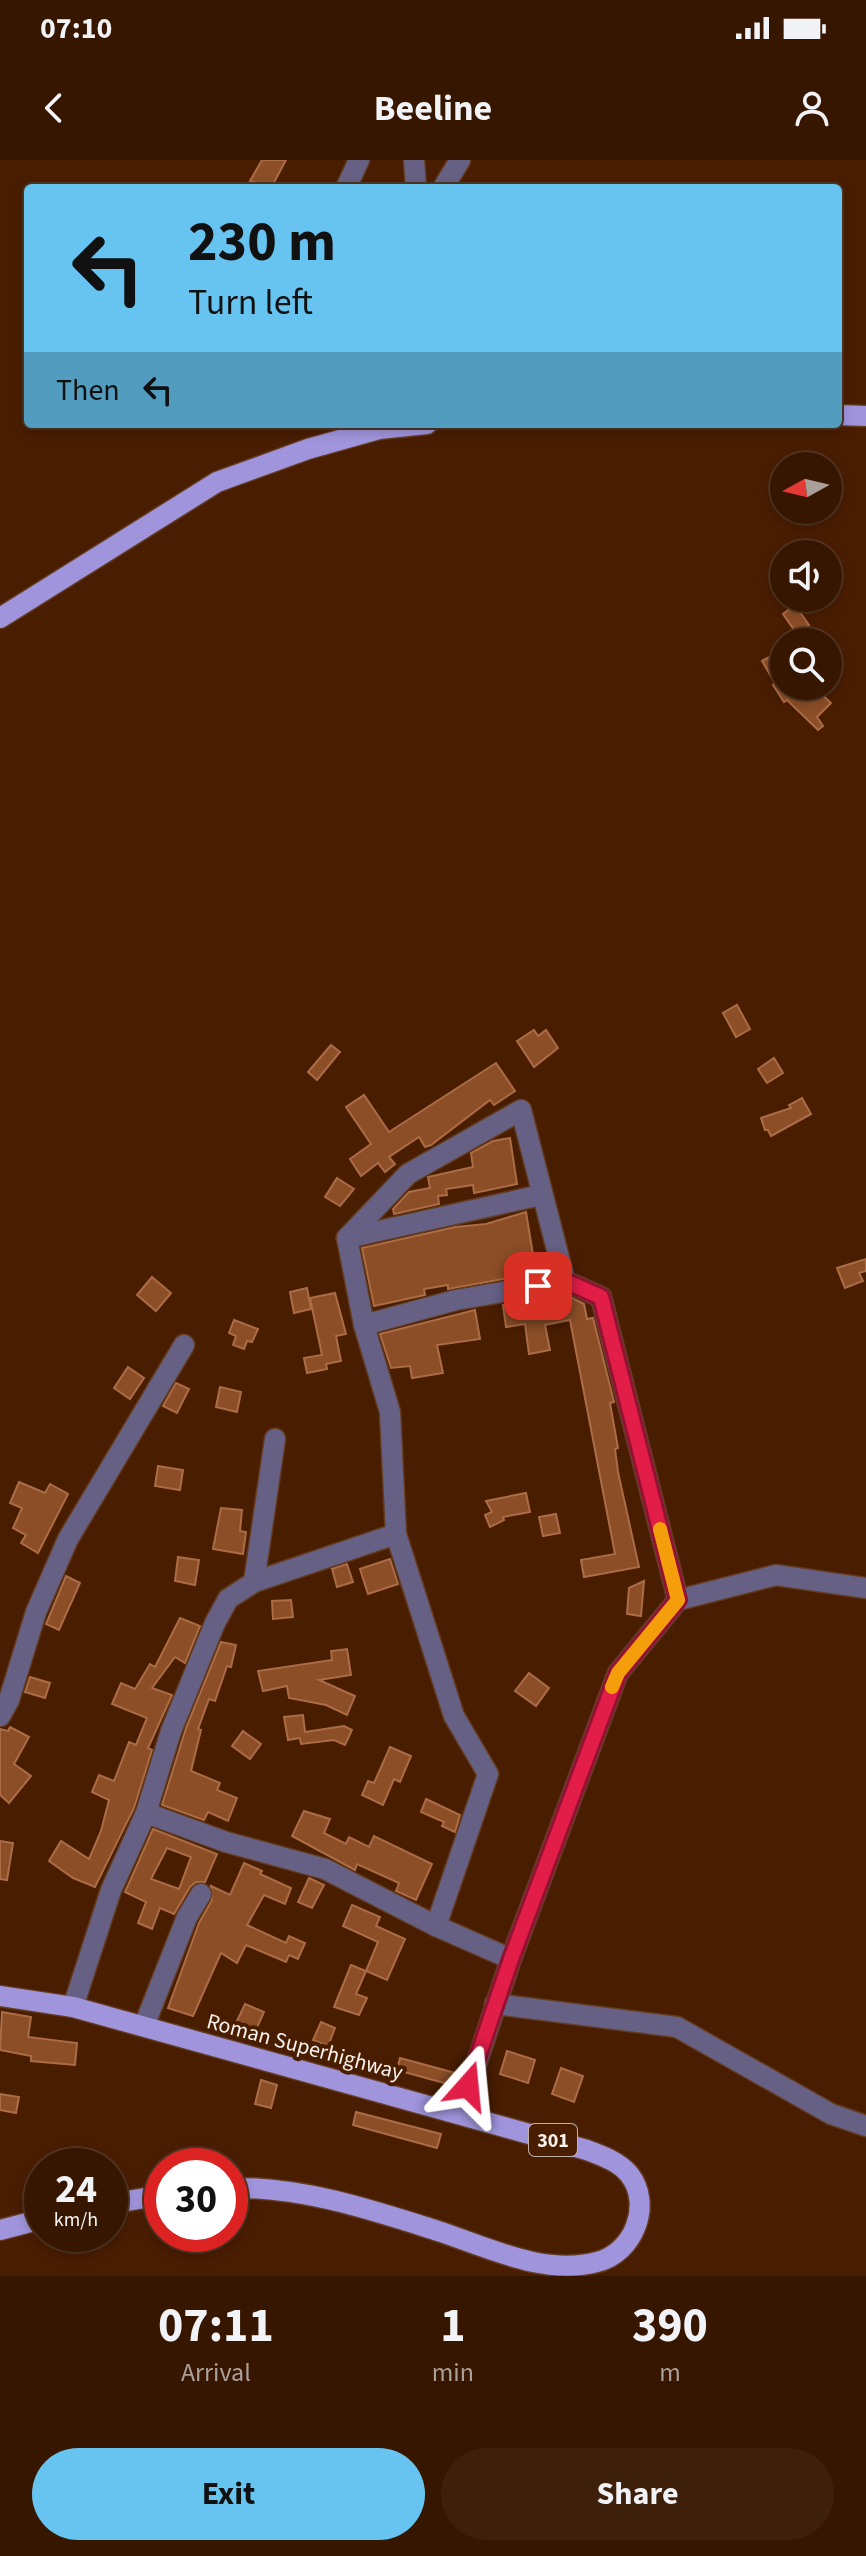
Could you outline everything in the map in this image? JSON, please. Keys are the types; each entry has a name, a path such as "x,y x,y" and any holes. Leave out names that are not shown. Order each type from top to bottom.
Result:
{"main road":[{"path":"842,415 866,416"},
{"path":"0,618 217,482 308,449 389,428"},
{"name":"Roman Superhighway","path":"0,1996 73,2007 587,2150 619,2165 628,2173 638,2190 636,2228 627,2243 599,2262 574,2265 532,2261 316,2197 248,2188"},
{"path":"0,2230 24,2224"}],"street":[{"path":"348,184 359,160"},
{"path":"445,184 460,160"},
{"path":"416,161 416,184"},
{"path":"347,1238 408,1174 521,1110 565,1281"},
{"path":"347,1238 541,1195"},
{"path":"347,1238 364,1325 390,1412 396,1534 454,1716 488,1774 436,1926"},
{"path":"364,1325 456,1300 565,1281 601,1297 678,1600"},
{"path":"0,1716 9,1700 36,1612 68,1539 184,1345"},
{"path":"254,1582 275,1439"},
{"path":"73,2007 111,1890 146,1813 171,1731 215,1623 228,1599 254,1582 396,1534"},
{"path":"460,2113 511,1959 618,1673 678,1600 776,1575 866,1588"},
{"path":"146,1813 226,1842 325,1869 436,1926 511,1959"},
{"path":"144,2026 187,1917 201,1894"},
{"path":"495,2004 677,2027 831,2114 866,2126"}],"building":[{"path":"262,160 286,160 273,184 250,181"},
{"path":"800,612 809,625 793,628 783,614"},
{"path":"770,657 770,675 762,661"},
{"path":"787,700 828,700 831,703 817,717 823,726 818,730"},
{"path":"737,1005 750,1029 736,1037 723,1013"},
{"path":"534,1030 538,1036 546,1030 558,1048 534,1067 517,1041"},
{"path":"331,1045 340,1052 317,1080 308,1072"},
{"path":"774,1058 783,1073 767,1083 758,1069"},
{"path":"496,1063 515,1091 494,1105 490,1100 431,1145 425,1147 419,1137 389,1157 395,1164 385,1172 378,1163 361,1176 350,1159 371,1144 346,1107 364,1095 389,1132"},
{"path":"802,1098 811,1114 771,1136 761,1118 791,1108 789,1105"},
{"path":"510,1138 517,1184 474,1193 473,1185 446,1189 447,1195 438,1196 439,1204 394,1214 393,1209 409,1192 430,1188 428,1177 473,1167 471,1153 493,1141"},
{"path":"337,1178 354,1189 340,1206 325,1197"},
{"path":"526,1212 536,1273 448,1289 448,1285 424,1289 425,1295 374,1306 362,1248 455,1227 486,1224"},
{"path":"866,1259 866,1271 859,1273 863,1281 845,1288 837,1268"},
{"path":"152,1277 171,1293 156,1311 137,1295"},
{"path":"307,1288 311,1309 294,1313 290,1292"},
{"path":"335,1293 346,1334 336,1336 341,1361 326,1364 327,1369 307,1373 304,1358 322,1355 310,1298"},
{"path":"570,1297 584,1304 587,1319 593,1318 614,1402 610,1403 618,1448 615,1449 618,1472 639,1567 584,1577 581,1560 615,1554 570,1320 545,1325 550,1350 529,1354 525,1324 506,1327 503,1305"},
{"path":"475,1310 480,1339 437,1345 443,1373 412,1378 410,1366 391,1368 380,1334"},
{"path":"234,1320 258,1329 252,1342 247,1341 244,1349 233,1345 236,1336 229,1333"},
{"path":"128,1367 144,1378 130,1399 114,1388"},
{"path":"176,1383 189,1389 177,1413 163,1406"},
{"path":"220,1387 241,1392 237,1412 216,1407"},
{"path":"158,1466 183,1470 180,1490 155,1486"},
{"path":"19,1482 45,1493 50,1484 68,1494 38,1553 21,1543 26,1535 13,1528 22,1508 10,1503"},
{"path":"526,1493 530,1512 503,1517 504,1520 490,1527 485,1515 492,1512 486,1501"},
{"path":"221,1508 242,1510 240,1531 246,1532 243,1554 213,1549"},
{"path":"556,1514 560,1533 543,1536 539,1517"},
{"path":"178,1557 199,1560 195,1585 175,1581"},
{"path":"390,1559 398,1584 368,1594 360,1569"},
{"path":"347,1564 353,1582 337,1587 332,1569"},
{"path":"66,1576 80,1583 59,1630 46,1624"},
{"path":"644,1581 641,1616 627,1614 629,1588"},
{"path":"291,1600 293,1617 273,1619 272,1601"},
{"path":"180,1618 200,1626 185,1663 175,1657 152,1688 172,1695 148,1748 152,1750 134,1808 95,1887 73,1878 49,1861 61,1841 89,1859 109,1800 92,1792 99,1775 114,1781 129,1742 136,1745 147,1718 112,1704 121,1683 135,1689 150,1664 155,1667"},
{"path":"221,1642 236,1645 231,1667 227,1666 215,1701 209,1699 198,1729 201,1730 191,1771 220,1783 217,1790 237,1798 228,1821 208,1812 204,1820 162,1805 186,1728"},
{"path":"347,1649 351,1675 319,1680 355,1696 347,1715 326,1705 289,1698 287,1686 263,1691 258,1671 332,1660 331,1651"},
{"path":"529,1673 549,1688 536,1706 515,1691"},
{"path":"30,1677 50,1683 45,1698 25,1692"},
{"path":"303,1715 305,1732 344,1726 352,1730 345,1745 334,1740 301,1744 300,1738 288,1740 284,1717"},
{"path":"10,1727 29,1737 14,1764 31,1776 9,1803 0,1795 0,1729 8,1731"},
{"path":"243,1731 261,1744 250,1759 232,1746"},
{"path":"390,1747 411,1756 400,1782 394,1779 383,1805 362,1795 368,1781 374,1783"},
{"path":"426,1799 460,1815 455,1832 442,1826 444,1822 421,1812"},
{"path":"304,1811 330,1819 324,1833 346,1844 349,1837 369,1847 374,1836 432,1864 416,1900 396,1891 399,1883 357,1864 355,1870 292,1836"},
{"path":"153,1829 217,1854 205,1882 196,1882 190,1887 174,1914 160,1908 152,1929 138,1923 146,1902 125,1892","holes":["167,1848 191,1857 179,1889 151,1879"]},
{"path":"0,1841 13,1843 7,1880 0,1879"},
{"path":"244,1863 291,1888 285,1904 264,1895 247,1925 286,1943 289,1936 305,1943 298,1959 289,1955 286,1962 246,1945 237,1963 221,1953 193,2016 168,2008 199,1923 212,1900 211,1886 230,1895"},
{"path":"309,1878 324,1885 312,1908 298,1902"},
{"path":"352,1905 380,1917 376,1926 405,1939 387,1980 366,1971 378,1942 343,1926"},
{"path":"351,1965 366,1971 356,1994 367,1998 359,2015 334,2007"},
{"path":"245,2004 264,2012 255,2032 236,2023"},
{"path":"2,2012 31,2017 28,2037 77,2043 75,2065 31,2061 31,2056 0,2050"},
{"path":"321,2022 335,2028 328,2046 313,2040"},
{"path":"507,2051 535,2060 528,2083 500,2074"},
{"path":"400,2058 459,2074 455,2086 397,2070"},
{"path":"561,2068 583,2076 574,2102 552,2094"},
{"path":"261,2080 277,2085 271,2108 255,2104"},
{"path":"0,2094 19,2097 16,2113 0,2110"},
{"path":"356,2112 441,2134 437,2148 353,2125"}],"slow traffic":[{"path":"612,1687 618,1673 678,1600 660,1529"}],"route":[{"path":"468,2086 511,1959 618,1673 678,1600 601,1297 565,1281 538,1286"}]}
